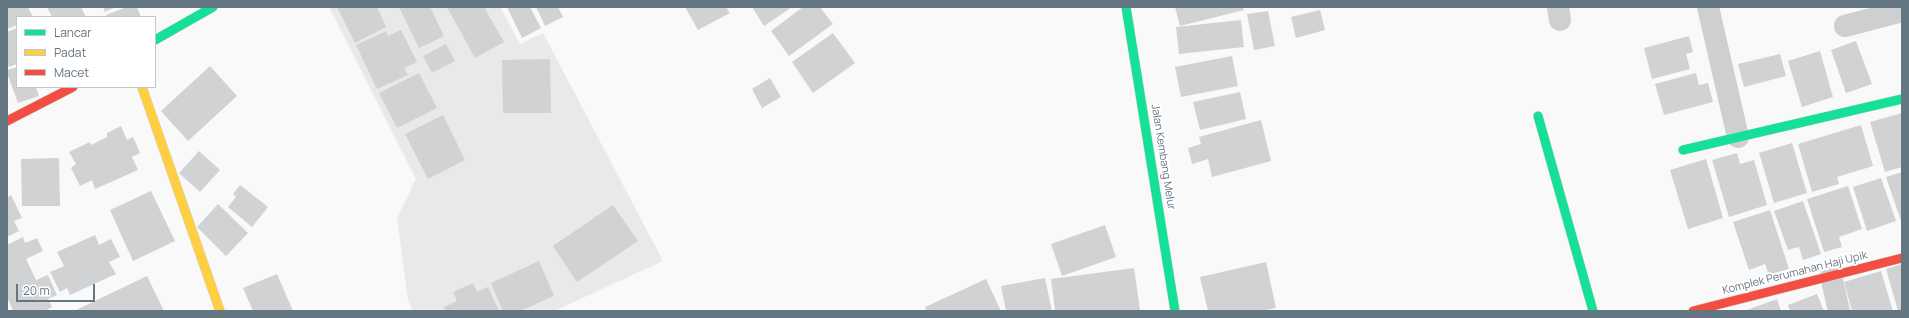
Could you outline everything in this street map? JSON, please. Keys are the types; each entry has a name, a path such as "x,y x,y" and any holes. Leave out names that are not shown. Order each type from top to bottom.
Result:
{"street":[{"path":"156,39 213,7"},
{"name":"Jalan Kembang Melur","path":"1126,7 1175,311"},
{"path":"1708,7 1738,137"},
{"path":"1845,26 1902,12"},
{"path":"7,121 71,88"},
{"path":"142,88 220,311"},
{"path":"1683,150 1902,99"},
{"path":"1538,116 1593,311"},
{"name":"Komplek Perumahan Haji Upik","path":"1693,311 1902,258"},
{"path":"1831,276 1839,311"}],"shaded area":[{"path":"329,7 500,7 520,44 543,33 663,261 554,311 413,311 408,300 397,218 416,179"}],"building":[{"path":"7,7 28,7 32,16 16,16 16,25 7,29"},
{"path":"47,7 81,7 86,16 52,16"},
{"path":"103,7 115,7 105,12"},
{"path":"127,7 137,7 141,16 106,16"},
{"path":"337,7 377,7 386,27 355,43"},
{"path":"399,7 430,7 444,36 419,48"},
{"path":"447,7 484,7 504,42 475,58"},
{"path":"507,7 530,7 541,28 522,38"},
{"path":"536,7 558,7 563,17 545,26"},
{"path":"685,7 726,7 730,13 698,30"},
{"path":"752,7 792,7 764,26"},
{"path":"803,7 820,7 833,24 789,56 771,31"},
{"path":"1175,7 1243,7 1244,10 1180,26"},
{"path":"1320,10 1325,30 1296,38 1291,17"},
{"path":"1268,11 1275,46 1254,50 1247,14"},
{"path":"1241,20 1244,47 1179,54 1176,27"},
{"path":"16,28 16,64 9,67 7,61 7,32"},
{"path":"401,30 417,62 404,68 408,75 377,89 356,45 386,31 388,36"},
{"path":"833,33 855,63 813,93 792,62"},
{"path":"1689,36 1693,52 1686,54 1690,69 1652,79 1644,48"},
{"path":"1856,41 1872,84 1846,93 1831,50"},
{"path":"446,44 455,61 432,73 423,56"},
{"path":"1820,51 1833,97 1802,107 1788,61"},
{"path":"1780,54 1786,76 1744,87 1738,64"},
{"path":"1232,56 1238,86 1181,97 1175,67"},
{"path":"550,59 551,113 503,113 502,60"},
{"path":"210,66 237,96 188,141 161,111"},
{"path":"16,67 16,88 36,88 39,96 18,103 7,70"},
{"path":"419,73 437,108 397,128 379,93"},
{"path":"1696,73 1699,85 1708,83 1713,102 1664,115 1655,84"},
{"path":"770,78 781,97 762,108 752,89"},
{"path":"1240,92 1246,119 1200,130 1193,102"},
{"path":"1902,113 1902,167 1885,172 1870,122"},
{"path":"443,115 465,160 428,179 405,134"},
{"path":"1261,120 1271,161 1212,177 1208,159 1192,164 1188,148 1201,144 1199,137"},
{"path":"1861,125 1873,166 1837,177 1839,184 1812,192 1798,144"},
{"path":"121,126 127,140 133,137 140,153 132,157 138,170 95,189 92,180 80,186 71,168 76,164 69,152 90,142 91,145 107,137 107,133"},
{"path":"1792,143 1807,193 1774,203 1759,153"},
{"path":"199,151 220,170 200,192 179,173"},
{"path":"1737,153 1740,164 1754,160 1767,205 1729,217 1712,160"},
{"path":"59,158 60,206 22,206 21,159"},
{"path":"1706,159 1723,218 1688,229 1670,170"},
{"path":"1902,172 1902,224 1886,177"},
{"path":"1881,178 1896,221 1867,231 1853,187"},
{"path":"240,185 268,207 252,227 228,207 236,197 233,194"},
{"path":"1848,186 1862,229 1839,237 1842,247 1824,252 1807,199"},
{"path":"151,191 175,241 133,261 110,210"},
{"path":"11,195 22,218 14,221 19,231 7,237 7,198"},
{"path":"1803,201 1821,254 1803,260 1799,247 1788,250 1774,211"},
{"path":"218,204 248,233 226,256 197,227"},
{"path":"613,205 638,241 577,282 553,246"},
{"path":"1770,210 1789,269 1769,275 1765,264 1749,270 1733,222"},
{"path":"1105,225 1116,257 1062,276 1051,244"},
{"path":"95,235 99,245 111,239 120,257 109,262 116,274 70,295 67,288 60,292 50,272 64,266 57,252"},
{"path":"23,237 25,243 37,238 43,251 26,259 36,280 48,275 57,295 48,299 52,307 45,311 13,311 7,297 7,245"},
{"path":"539,261 554,296 520,311 503,311 491,283"},
{"path":"1266,262 1276,308 1261,311 1208,311 1200,277"},
{"path":"1902,264 1902,311 1898,311 1886,269"},
{"path":"1134,268 1140,310 1055,311 1051,279"},
{"path":"1881,271 1893,311 1852,311 1844,282"},
{"path":"277,274 293,311 253,311 243,288"},
{"path":"147,276 164,311 74,311"},
{"path":"1045,278 1052,311 1006,311 1001,286"},
{"path":"986,279 1001,311 926,311 925,307"},
{"path":"473,283 477,292 488,287 499,311 445,311 444,307 457,301 453,292"},
{"path":"1817,294 1824,311 1790,311 1788,305"},
{"path":"1777,299 1781,311 1744,311"}],"traffic: fast":[{"path":"156,39 213,7"},
{"path":"1126,7 1175,311"},
{"path":"1683,150 1902,99"},
{"path":"1538,116 1593,311"}],"traffic: slow":[{"path":"142,88 220,311"}],"traffic: jam":[{"path":"7,121 71,88"},
{"path":"1693,311 1902,258"}]}
